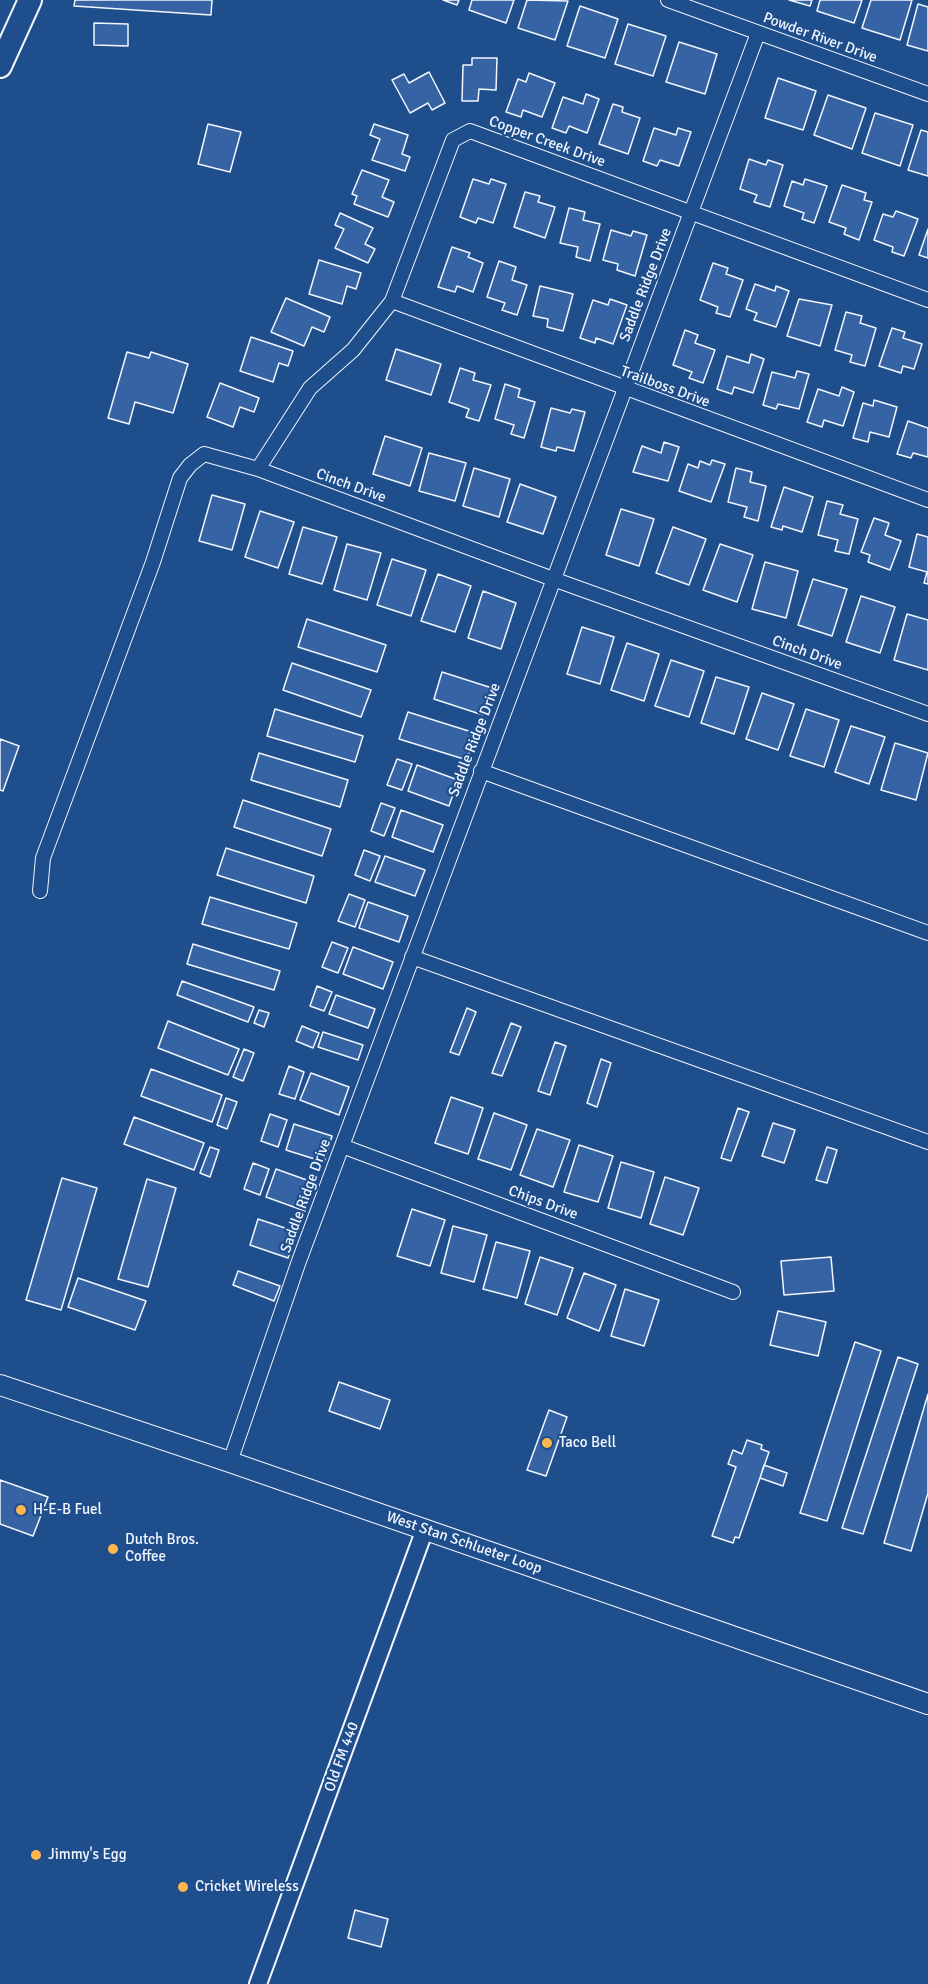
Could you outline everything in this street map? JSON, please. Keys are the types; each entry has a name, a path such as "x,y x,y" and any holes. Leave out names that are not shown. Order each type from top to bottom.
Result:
{"highway":[{"path":"0,66 30,0"}],"main road":[{"name":"West Stan Schlueter Loop","path":"0,1385 230,1462 928,1704"}],"street":[{"name":"Powder River Drive","path":"668,0 928,94"},
{"name":"Saddle Ridge Drive","path":"230,1462 274,1330 758,33"},
{"name":"Copper Creek Drive","path":"258,469 310,388 353,351 392,301 453,140 470,131 928,300"},
{"name":"Trailboss Drive","path":"392,301 624,390 928,500"},
{"name":"Cinch Drive","path":"40,891 42,858 160,540 180,478 190,465 204,454 258,469 928,714"},
{"path":"481,771 928,933"},
{"path":"412,957 928,1142"},
{"name":"Chips Drive","path":"342,1146 733,1292"},
{"name":"Old FM 440","path":"258,1984 425,1530"}],"building":[{"path":"75,0 212,0 211,15 74,6"},
{"path":"443,0 459,0 457,5"},
{"path":"472,0 514,0 506,23 469,10"},
{"path":"527,0 568,1 555,40 518,28"},
{"path":"789,0 812,0 810,6"},
{"path":"820,0 862,0 854,23 817,11"},
{"path":"871,0 912,0 900,40 862,28"},
{"path":"918,4 928,7 928,51 907,45"},
{"path":"580,6 618,19 605,58 567,46"},
{"path":"94,23 128,24 128,46 94,45"},
{"path":"628,24 666,36 653,76 615,64"},
{"path":"679,42 717,54 705,94 666,82"},
{"path":"472,58 497,58 496,90 479,89 478,101 462,101 463,65 472,65"},
{"path":"429,72 445,103 432,110 428,103 410,113 392,80 404,74 409,83"},
{"path":"529,73 555,83 542,117 523,110 521,117 506,112 518,79 526,82"},
{"path":"778,78 816,91 803,130 765,118"},
{"path":"586,94 599,99 587,133 569,126 566,133 552,128 563,97 583,104"},
{"path":"828,95 866,108 852,149 814,135"},
{"path":"613,104 623,107 622,112 640,118 628,154 599,144"},
{"path":"875,113 913,125 900,166 862,153"},
{"path":"208,124 241,132 230,172 198,164"},
{"path":"374,124 408,135 402,154 410,157 405,171 372,160 380,139 370,135"},
{"path":"654,128 676,135 678,128 691,132 679,166 660,160 657,166 643,161"},
{"path":"921,130 928,132 928,176 908,170"},
{"path":"749,159 766,165 768,160 783,165 770,207 754,202 757,195 740,189"},
{"path":"362,170 389,180 382,197 394,202 388,217 354,204 357,196 352,194"},
{"path":"473,179 489,184 491,179 506,184 493,223 478,218 476,223 460,217"},
{"path":"805,179 827,186 814,223 802,219 804,213 784,206 792,181 803,185"},
{"path":"842,185 866,193 864,200 872,202 859,240 844,234 846,228 829,222"},
{"path":"525,192 540,196 538,202 555,207 545,238 514,227"},
{"path":"569,208 585,212 583,220 600,224 590,261 576,257 578,247 560,243"},
{"path":"896,211 918,219 904,256 892,252 893,247 874,240 883,214 893,217"},
{"path":"340,213 373,228 365,244 375,249 368,263 335,248 344,229 335,225"},
{"path":"928,229 928,258 919,255"},
{"path":"611,230 631,236 633,231 647,235 635,276 617,270 618,264 603,260"},
{"path":"452,247 470,253 468,257 483,263 473,292 457,286 455,292 438,287"},
{"path":"319,260 361,273 356,289 347,286 342,304 309,294"},
{"path":"499,261 516,267 512,280 527,285 517,315 502,310 505,303 487,297"},
{"path":"713,263 728,268 726,274 743,280 730,317 716,313 718,307 700,300"},
{"path":"755,284 775,291 776,286 789,291 776,327 754,320 757,313 746,309"},
{"path":"540,286 573,294 563,331 547,327 548,319 533,316"},
{"path":"286,298 330,317 324,332 312,327 304,346 271,332"},
{"path":"610,299 627,305 613,344 596,338 595,343 580,338 593,300 608,305"},
{"path":"799,299 832,305 820,346 787,336"},
{"path":"846,312 862,316 860,323 876,328 865,366 850,362 852,355 835,350"},
{"path":"892,328 905,332 903,338 922,344 914,369 903,366 901,373 879,366"},
{"path":"685,330 698,335 695,343 715,350 703,383 689,378 692,372 673,365"},
{"path":"251,337 293,351 288,366 279,363 273,382 240,371"},
{"path":"396,349 441,364 431,395 386,380"},
{"path":"127,352 149,358 151,352 188,364 173,413 135,402 129,424 108,418"},
{"path":"751,354 764,359 753,393 734,387 732,394 717,389 727,356 749,363"},
{"path":"460,368 475,373 473,380 491,385 479,421 466,417 469,409 449,402"},
{"path":"797,371 809,374 799,409 778,404 776,409 763,405 772,372 795,378"},
{"path":"220,383 259,398 254,412 240,407 233,427 207,417"},
{"path":"505,384 520,389 518,397 535,402 524,438 511,434 514,425 495,419"},
{"path":"842,387 854,392 843,426 824,420 822,427 807,422 818,389 839,396"},
{"path":"874,400 897,407 889,437 870,432 868,442 853,438 863,403 873,406"},
{"path":"551,408 570,413 572,409 585,412 574,451 557,447 556,451 541,447"},
{"path":"908,421 928,428 928,457 913,453 911,458 897,454"},
{"path":"385,436 422,448 410,486 373,474"},
{"path":"664,442 679,447 668,481 633,472 642,446 661,453"},
{"path":"429,453 466,463 455,501 419,491"},
{"path":"712,460 725,464 711,502 679,491 688,464 698,468 700,461 710,465"},
{"path":"474,468 510,479 499,517 463,506"},
{"path":"736,468 752,472 750,482 766,486 758,521 744,517 747,507 728,502"},
{"path":"520,484 556,497 543,534 507,522"},
{"path":"784,487 813,497 802,532 783,526 782,530 771,527"},
{"path":"212,495 245,504 232,550 199,541"},
{"path":"827,501 843,505 840,514 858,519 849,554 835,551 838,540 818,535"},
{"path":"621,509 654,519 639,566 606,555"},
{"path":"260,511 294,522 278,568 245,557"},
{"path":"874,518 889,523 885,535 901,541 890,570 868,562 870,555 861,552"},
{"path":"303,527 337,537 322,584 289,574"},
{"path":"673,527 706,539 689,585 656,573"},
{"path":"917,534 928,537 928,584 924,583 927,572 909,567"},
{"path":"347,544 381,553 367,600 334,590"},
{"path":"720,544 753,555 737,602 703,590"},
{"path":"392,559 426,570 411,616 377,605"},
{"path":"765,562 798,571 786,618 752,609"},
{"path":"438,574 471,586 455,632 421,621"},
{"path":"813,579 847,589 832,636 798,625"},
{"path":"483,591 516,603 501,649 468,638"},
{"path":"861,596 895,607 880,653 846,642"},
{"path":"907,614 928,620 928,670 894,660"},
{"path":"307,619 386,645 377,672 298,647"},
{"path":"582,627 614,637 600,684 567,674"},
{"path":"627,643 659,654 644,701 611,690"},
{"path":"671,660 704,671 689,717 655,706"},
{"path":"292,663 371,690 361,717 283,690"},
{"path":"442,672 492,688 483,715 434,699"},
{"path":"716,677 749,687 734,734 701,723"},
{"path":"762,693 794,704 778,750 746,739"},
{"path":"275,709 363,736 355,762 267,736"},
{"path":"806,709 839,720 824,767 790,756"},
{"path":"408,712 475,733 467,760 399,739"},
{"path":"851,726 885,737 869,784 835,772"},
{"path":"0,739 19,746 3,791 0,790"},
{"path":"895,743 928,753 916,800 881,790"},
{"path":"259,753 348,780 340,807 251,780"},
{"path":"397,759 412,764 402,790 387,785"},
{"path":"417,765 458,780 449,806 408,791"},
{"path":"243,800 331,829 322,856 234,827"},
{"path":"381,803 395,808 384,836 371,831"},
{"path":"401,810 443,825 433,852 392,837"},
{"path":"226,848 314,876 306,903 217,875"},
{"path":"364,850 380,856 370,881 355,875"},
{"path":"385,856 425,870 415,896 375,882"},
{"path":"349,894 365,900 355,927 338,921"},
{"path":"210,897 297,923 289,949 202,924"},
{"path":"368,902 408,916 399,942 359,928"},
{"path":"332,942 348,948 338,973 322,967"},
{"path":"193,944 280,971 274,990 187,964"},
{"path":"353,947 393,962 383,989 343,974"},
{"path":"182,981 254,1007 248,1022 177,995"},
{"path":"317,986 332,992 324,1011 310,1006"},
{"path":"336,995 375,1009 368,1028 329,1014"},
{"path":"467,1008 476,1012 459,1055 450,1052"},
{"path":"259,1010 269,1013 264,1027 254,1023"},
{"path":"168,1021 239,1049 228,1075 158,1048"},
{"path":"511,1023 521,1027 502,1076 492,1073"},
{"path":"302,1026 319,1033 313,1048 296,1041"},
{"path":"323,1032 363,1045 358,1060 318,1047"},
{"path":"555,1042 566,1046 550,1095 538,1091"},
{"path":"244,1049 254,1053 243,1081 233,1077"},
{"path":"601,1059 611,1063 597,1107 587,1103"},
{"path":"289,1066 304,1072 295,1099 279,1094"},
{"path":"151,1069 222,1095 212,1122 141,1096"},
{"path":"311,1073 349,1087 339,1115 300,1100"},
{"path":"451,1097 483,1108 468,1154 435,1143"},
{"path":"226,1098 237,1102 227,1129 217,1125"},
{"path":"738,1108 749,1112 731,1161 721,1158"},
{"path":"494,1113 527,1125 511,1170 478,1159"},
{"path":"270,1114 287,1120 278,1147 261,1141"},
{"path":"134,1117 204,1143 194,1170 124,1144"},
{"path":"773,1123 795,1130 784,1163 762,1156"},
{"path":"294,1124 332,1136 324,1162 286,1150"},
{"path":"537,1129 570,1140 553,1187 520,1175"},
{"path":"579,1145 613,1156 598,1202 564,1192"},
{"path":"210,1147 219,1150 210,1177 200,1173"},
{"path":"827,1147 837,1150 827,1183 816,1180"},
{"path":"621,1162 654,1172 641,1218 608,1208"},
{"path":"253,1163 269,1169 260,1195 244,1189"},
{"path":"276,1169 315,1183 305,1211 266,1197"},
{"path":"665,1177 699,1188 683,1235 650,1224"},
{"path":"62,1178 97,1188 61,1310 26,1300"},
{"path":"147,1179 176,1188 148,1287 118,1279"},
{"path":"412,1209 445,1220 430,1266 397,1256"},
{"path":"258,1219 297,1232 288,1258 250,1245"},
{"path":"453,1226 487,1235 474,1282 441,1273"},
{"path":"496,1242 530,1251 517,1298 483,1289"},
{"path":"540,1257 573,1268 557,1315 525,1304"},
{"path":"831,1257 834,1291 784,1295 781,1261"},
{"path":"238,1271 280,1286 274,1301 233,1285"},
{"path":"584,1273 616,1285 599,1331 567,1318"},
{"path":"78,1278 146,1301 135,1330 68,1307"},
{"path":"625,1289 659,1300 644,1346 611,1336"},
{"path":"778,1311 826,1322 818,1356 770,1345"},
{"path":"855,1342 881,1351 827,1521 800,1513"},
{"path":"898,1357 918,1364 863,1534 842,1528"},
{"path":"339,1382 390,1400 380,1429 329,1411"},
{"path":"928,1394 928,1493 911,1551 884,1543"},
{"name":"Taco Bell","path":"549,1410 567,1417 546,1476 527,1470"},
{"path":"747,1440 762,1445 761,1449 769,1452 739,1538 735,1537 733,1543 712,1536 736,1467 728,1464 733,1450 742,1454"},
{"path":"764,1465 787,1473 783,1486 760,1478"},
{"name":"H-E-B Fuel","path":"0,1480 48,1497 33,1536 0,1524"},
{"path":"355,1910 388,1919 381,1947 348,1938"}],"place":[{"name":"Taco Bell","path":"547,1443"},
{"name":"H-E-B Fuel","path":"21,1510"},
{"name":"Dutch Bros. Coffee","path":"113,1549"},
{"name":"Jimmy's Egg","path":"36,1855"},
{"name":"Cricket Wireless","path":"183,1887"}]}
